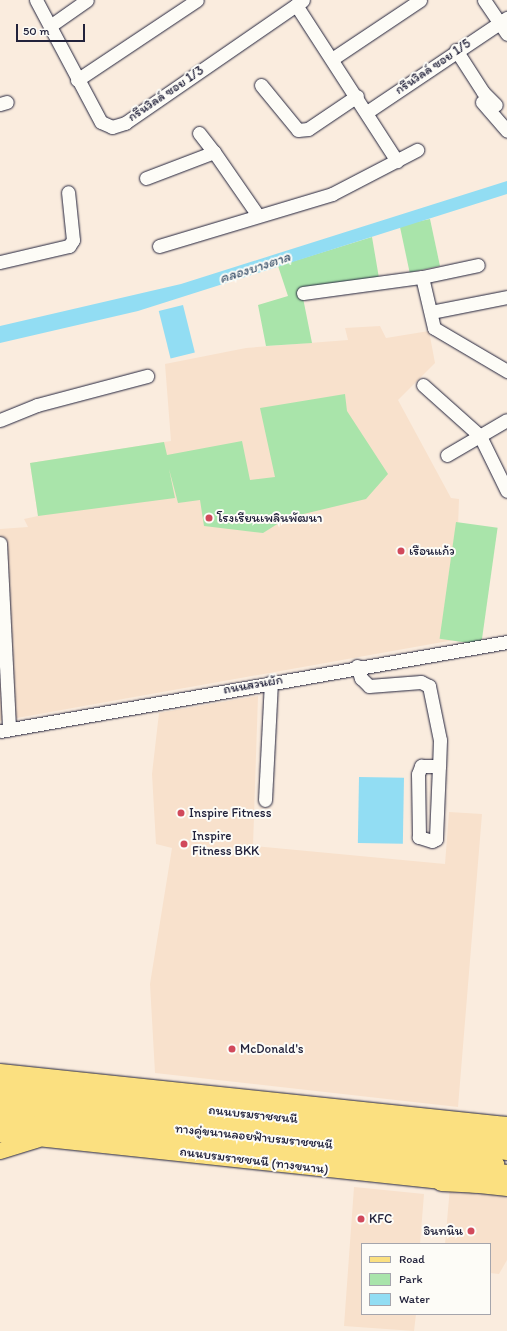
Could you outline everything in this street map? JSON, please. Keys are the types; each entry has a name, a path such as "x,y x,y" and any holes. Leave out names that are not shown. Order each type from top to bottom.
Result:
{"highway":[{"name":"ถนนบรมราชชนนี","path":"0,1087 507,1140"},
{"path":"0,1122 507,1174"},
{"path":"441,1181 507,1184"}],"main road":[{"path":"0,1065 22,1075"},
{"path":"0,1072 507,1125"},
{"name":"ทางคู่ขนานลอยฟ้าบรมราชชนนี","path":"0,1099 507,1152"},
{"name":"ทางคู่ขนานลอยฟ้าบรมราชชนนี","path":"0,1112 507,1165"},
{"name":"ถนนบรมราชชนนี (ทางขนาน)","path":"0,1134 507,1188"},
{"path":"0,1151 44,1138"}],"street":[{"name":"กรีนวิลล์ ซอย 1/3","path":"36,0 100,122 107,126 120,125 300,2"},
{"path":"50,26 87,0"},
{"path":"77,80 197,0"},
{"path":"332,59 420,0"},
{"path":"484,0 504,20 507,34"},
{"path":"300,2 332,59 397,161"},
{"name":"กรีนวิลล์ ซอย 1/5","path":"367,112 456,50 504,20"},
{"path":"456,50 482,92 496,105"},
{"path":"261,84 298,130 308,129 357,96"},
{"path":"482,92 480,99 507,131"},
{"path":"199,133 257,214"},
{"path":"158,246 257,214 332,194 417,150"},
{"path":"146,178 214,152"},
{"path":"0,262 69,246 73,240 68,192"},
{"path":"303,293 422,277 478,265"},
{"path":"422,277 434,328 507,371"},
{"path":"431,312 507,297"},
{"path":"0,420 37,405 147,376"},
{"path":"423,385 480,436 507,491"},
{"path":"447,455 507,420"},
{"path":"0,543 4,730"},
{"name":"ถนนสวนผัก","path":"4,730 357,666 507,642"},
{"path":"357,666 361,678 370,686 421,682 429,686 437,712 439,766 436,839 432,841 419,837 418,774 421,766 439,766"},
{"path":"265,800 271,682"}],"shaded area":[{"name":"โรงเรียนเพลินพัฒนา","path":"380,326 386,338 429,331 435,363 398,400 451,498 459,499 454,640 0,721 0,529 28,527 24,519 38,516 30,463 171,441 165,364 246,348 348,340 345,328"},
{"path":"258,696 253,846 445,864 449,812 482,814 458,1107 155,1073 150,984 172,848 156,844 152,774 159,713"},
{"path":"354,1187 424,1194 420,1243 361,1243 361,1315 416,1315 414,1331 344,1326"},
{"path":"450,1187 507,1194 507,1260 499,1274 491,1273 491,1243 445,1243"}],"green space":[{"path":"430,219 440,266 410,272 400,225"},
{"path":"372,237 380,284 303,298 312,343 266,346 258,305 288,296 278,266"},
{"path":"345,394 347,411 388,474 366,499 287,518 263,533 204,526 200,500 178,503 169,469 175,498 38,516 30,463 164,442 167,455 242,441 250,480 275,477 260,408"},
{"path":"456,522 498,528 481,645 440,639"}],"water":[{"name":"คลองบางตาล","path":"507,181 507,194 138,311 0,343 0,326 181,284"},
{"path":"183,305 195,353 171,359 159,311"},
{"path":"359,777 404,778 403,844 358,843"}],"place":[{"name":"โรงเรียนเพลินพัฒนา","path":"209,518"},
{"name":"เรือนแก้ว","path":"401,551"},
{"name":"Inspire Fitness","path":"181,813"},
{"name":"Inspire Fitness BKK","path":"184,844"},
{"name":"McDonald's","path":"232,1049"},
{"name":"KFC","path":"361,1219"},
{"name":"อินทนิน","path":"471,1231"}]}
